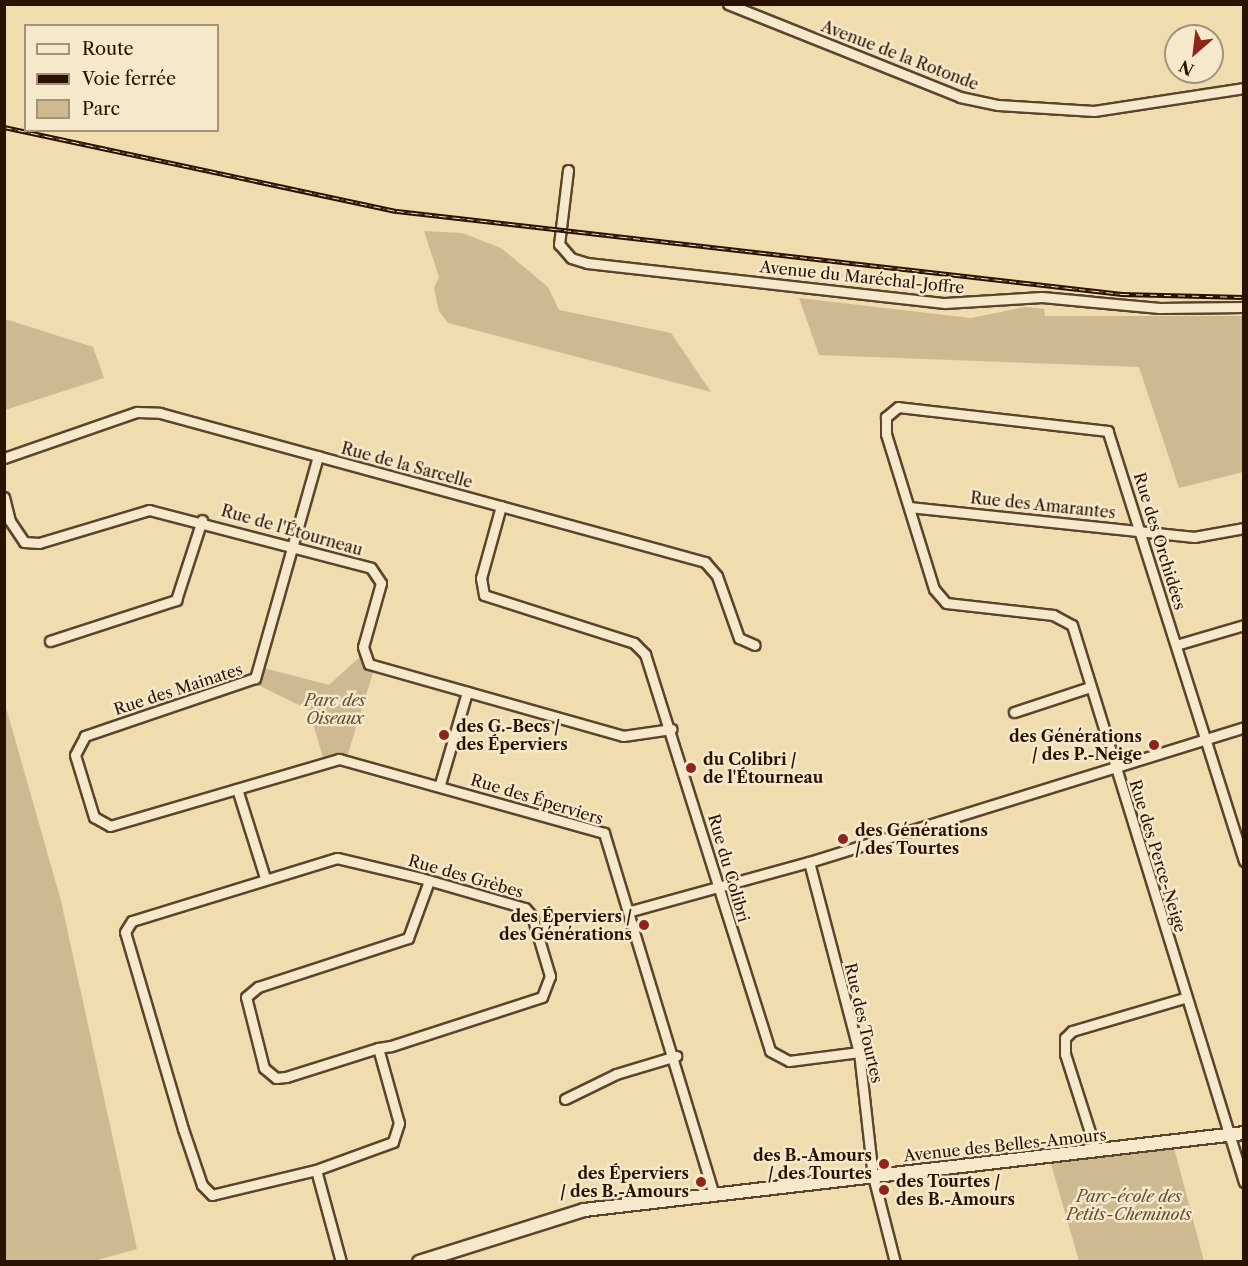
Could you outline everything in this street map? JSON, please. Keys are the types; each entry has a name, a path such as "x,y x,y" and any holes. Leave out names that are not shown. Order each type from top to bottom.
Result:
{"street":[{"name":"Avenue de la Rotonde","path":"728,4 960,97 998,105 1051,112 1103,110 1244,88"},
{"name":"Avenue du Maréchal-Joffre","path":"568,170 560,244 571,258 587,262 945,303 1042,297 1159,308 1244,307"},
{"name":"Rue des Perce-Neige","path":"898,407 886,417 886,434 934,589 946,603 1064,619 1072,625 1184,998 1244,1182"},
{"name":"Rue des Orchidées","path":"898,407 1108,432 1176,645 1239,828 1244,861"},
{"name":"Rue de la Sarcelle","path":"4,458 141,411 318,456 705,562 717,576 739,638 755,645"},
{"name":"Rue des Mainates","path":"100,824 75,754 78,744 85,736 252,682 318,456"},
{"name":"Rue de l'Étourneau","path":"4,497 16,535 28,543 136,510 202,520 293,546 378,574 381,583 363,647 369,664 623,736 671,729"},
{"name":"Rue du Colibri","path":"501,506 481,578 484,595 634,643 645,654 671,729 717,888 774,1056 789,1061 859,1052"},
{"name":"Rue des Amarantes","path":"909,507 1211,538 1244,528"},
{"path":"50,641 177,600 202,520"},
{"path":"1176,645 1244,626"},
{"path":"1014,712 1090,687"},
{"path":"440,784 467,692"},
{"path":"631,911 809,862 1244,727"},
{"name":"Rue des Éperviers","path":"100,824 110,826 237,789 332,758 440,784 604,833 676,1056 714,1194"},
{"path":"237,789 265,878"},
{"name":"Rue des Grèbes","path":"337,858 429,881 529,911 550,976 549,990 542,997 378,1048 399,1123 397,1137 316,1170 222,1197 204,1190 125,937 132,921 265,878 337,858"},
{"name":"Rue des Tourtes","path":"809,862 859,1052 873,1176 895,1262"},
{"path":"378,1048 276,1078 264,1068 246,998 258,987 408,939 429,881"},
{"path":"1096,1151 1065,1054 1065,1038 1072,1031 1184,998"},
{"path":"565,1099 616,1074 676,1056"},
{"name":"Avenue des Belles-Amours","path":"418,1262 584,1209 1244,1133"},
{"path":"316,1170 341,1262"}],"green space":[{"path":"424,231 462,233 501,248 548,287 559,310 671,333 711,392 448,323 439,311 434,288 439,277"},
{"path":"799,298 971,318 1025,307 1044,309 1045,316 1243,316 1243,472 1179,488 1139,367 819,355"},
{"path":"5,319 93,347 104,378 5,410"},
{"name":"Parc des Oiseaux","path":"363,654 375,666 346,760 324,761 309,710 252,682 260,667 329,685"},
{"path":"5,704 61,901 137,1249 94,1261 5,1261"},
{"name":"Parc-école des Petits-Cheminots","path":"1173,1144 1204,1261 1079,1261 1049,1157"}],"railway":[{"path":"4,127 24,131"},
{"path":"27,132 397,211 1122,294 1244,297"}],"place":[{"name":"des G.-Becs / des Éperviers","path":"444,735"},
{"name":"des Générations / des P.-Neige","path":"1154,745"},
{"name":"du Colibri / de l'Étourneau","path":"691,768"},
{"name":"des Générations / des Tourtes","path":"843,839"},
{"name":"des Éperviers / des Générations","path":"644,925"},
{"name":"des B.-Amours / des Tourtes","path":"884,1164"},
{"name":"des Éperviers / des B.-Amours","path":"701,1182"},
{"name":"des Tourtes / des B.-Amours","path":"884,1190"}]}
